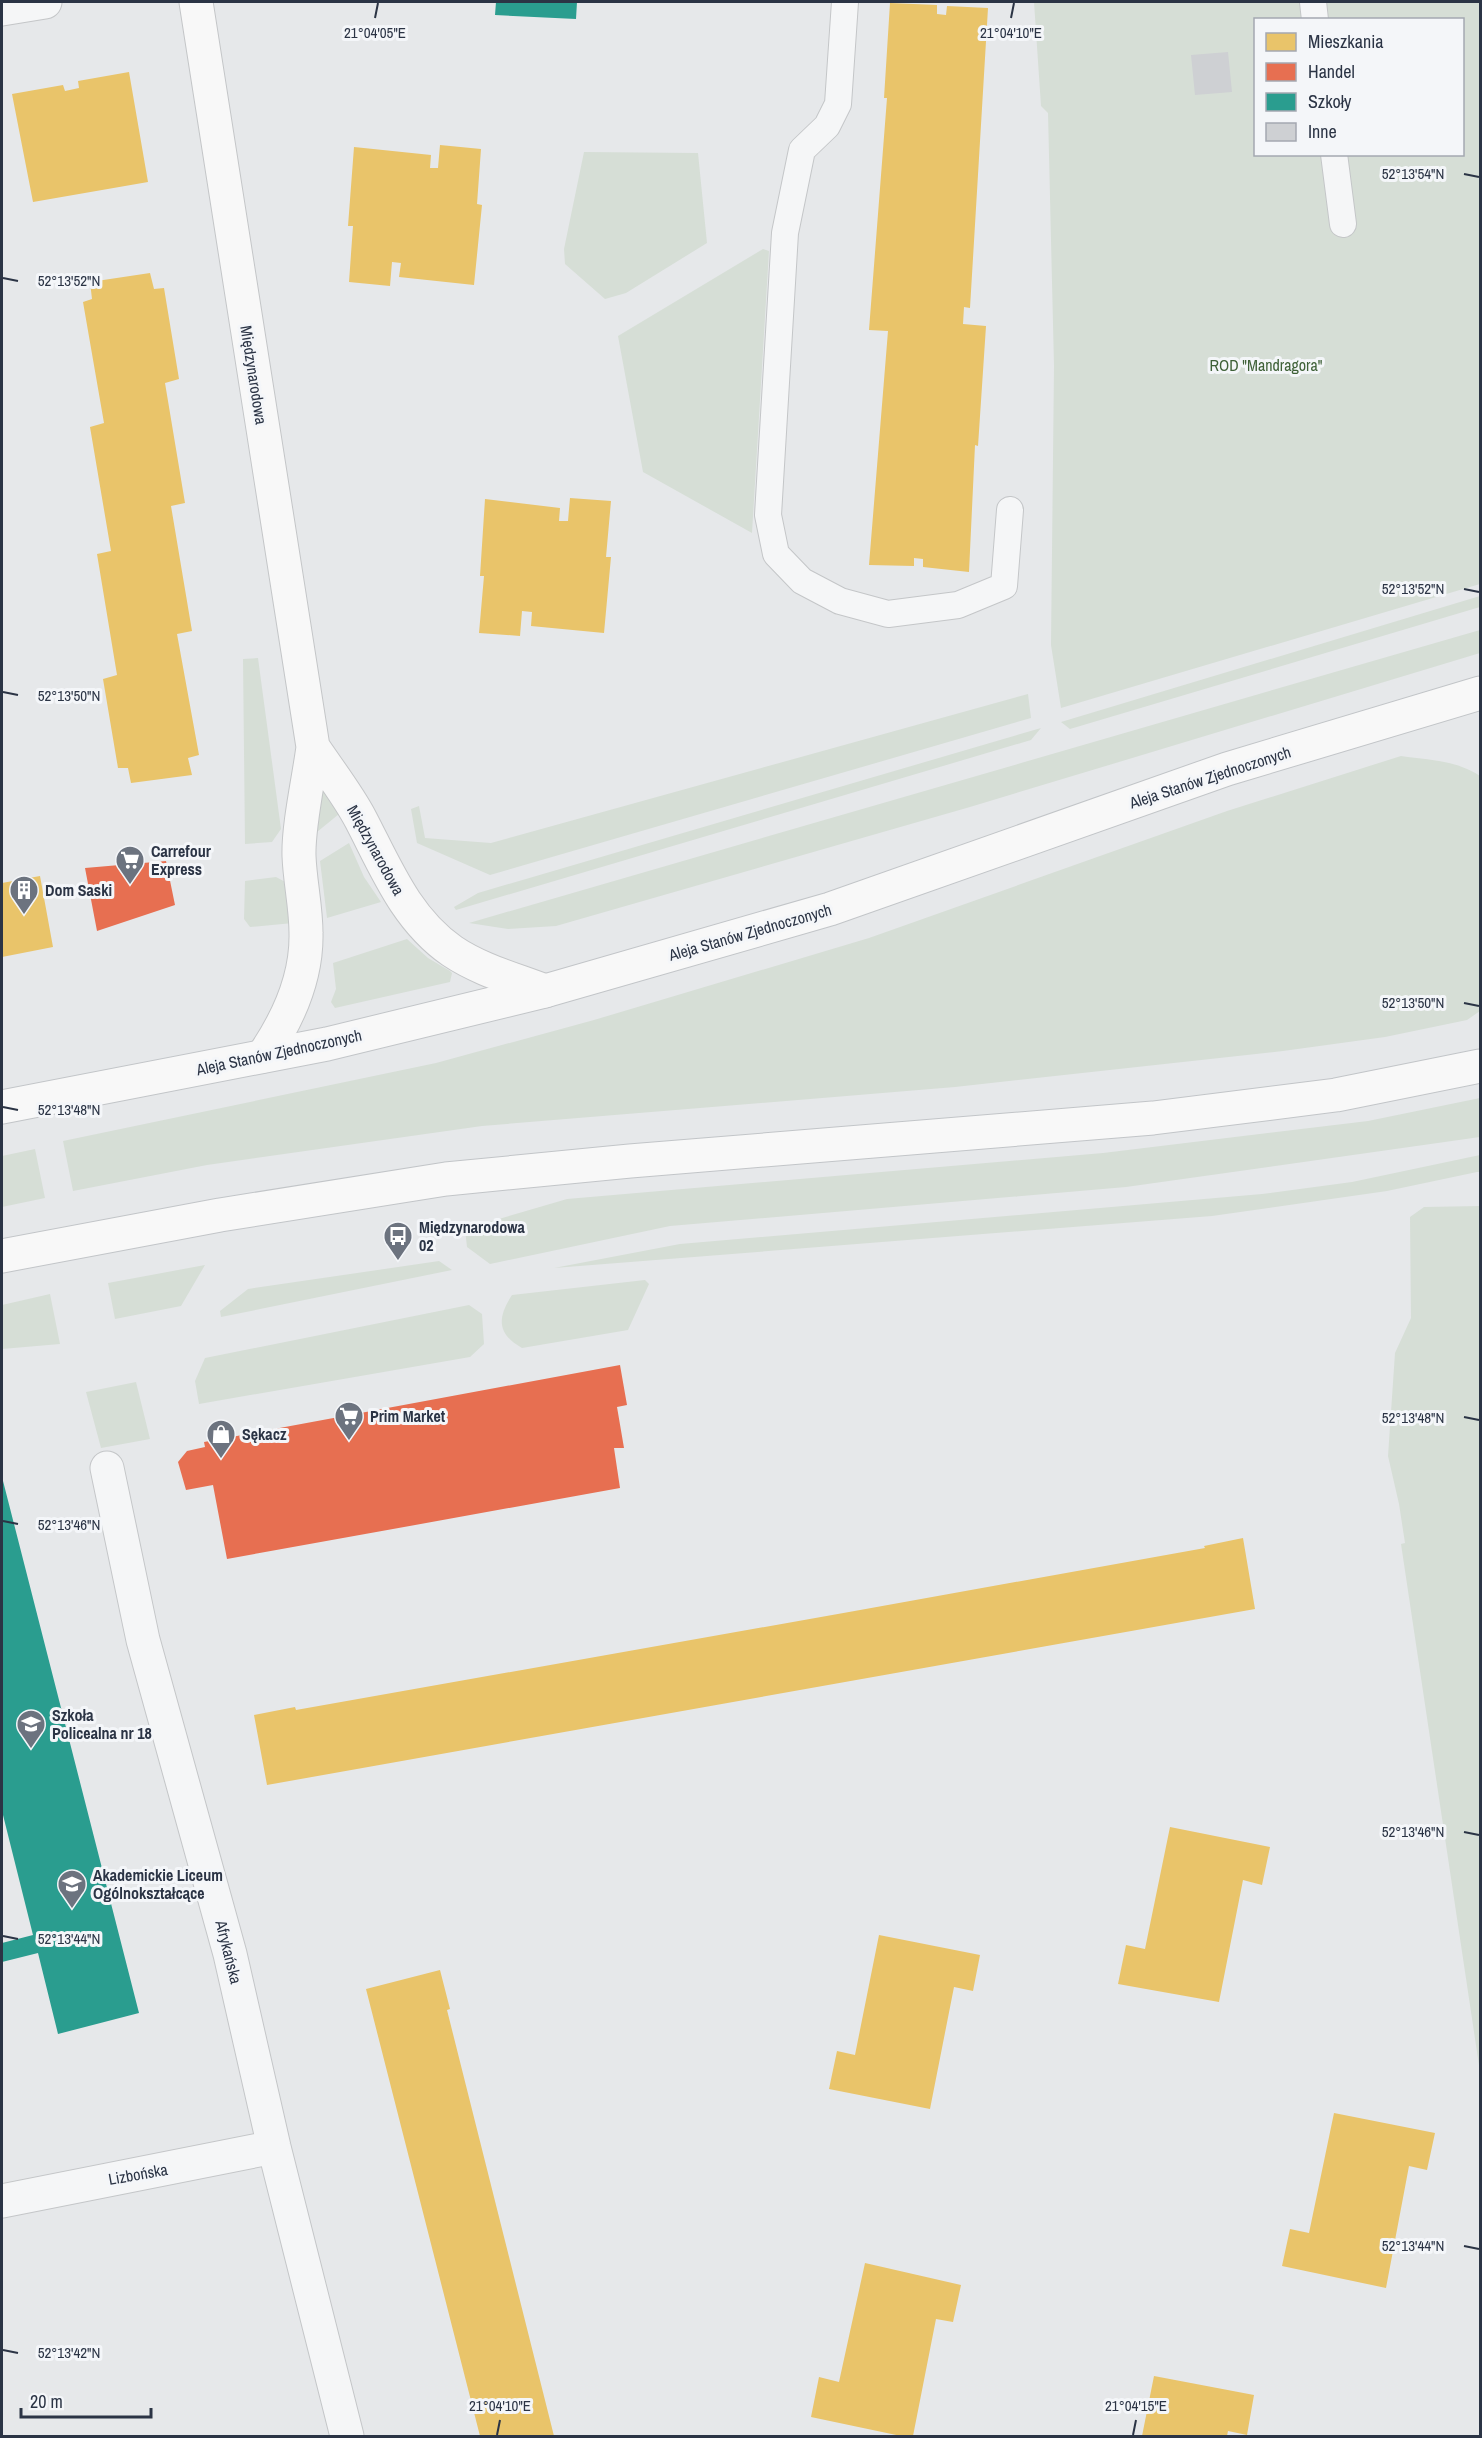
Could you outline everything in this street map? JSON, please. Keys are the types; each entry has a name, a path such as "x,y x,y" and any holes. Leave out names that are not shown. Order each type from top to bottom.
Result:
{"main road":[{"name":"Międzynarodowa","path":"196,2 313,747 298,855 307,936 290,1010 279,1033 263,1056"},
{"name":"Aleja Stanów Zjednoczonych","path":"2,1107 263,1056 545,991 830,909 1227,769 1480,693"},
{"name":"Międzynarodowa","path":"313,747 361,820 392,884 424,927 442,944 473,963 545,991"},
{"path":"2,1256 220,1215 446,1179 630,1161 1153,1118 1336,1095 1480,1066"}],"street":[{"path":"2,9 45,2"},
{"name":"Afrykańska","path":"107,1468 143,1640 230,1954 274,2147 347,2436"},
{"name":"Lizbońska","path":"2,2201 274,2147"}],"lane":[{"path":"845,2 838,104 827,126 802,150 785,233 768,515 776,554 802,582 840,601 888,614 958,605 1004,586 1010,510"},
{"path":"1312,2 1315,18"},
{"path":"1334,156 1343,224"}],"green space":[{"name":"ROD \"Mandragora\"","path":"1034,2 1480,2 1480,584 1061,708 1051,645 1054,366 1048,113 1041,106"},
{"path":"584,152 698,153 707,243 626,293 605,299 565,264 564,249"},
{"path":"763,249 769,251 752,533 643,472 618,336"},
{"path":"1480,596 1480,607 1070,729 1061,722"},
{"path":"1480,630 1480,653 970,807 556,926 508,929 469,923"},
{"path":"258,658 281,829 272,842 245,844 243,659"},
{"path":"1028,694 1031,718 490,875 417,843 411,809 419,806 425,838 491,843"},
{"path":"1041,728 1031,740 456,910 454,907 478,893"},
{"path":"1401,756 1452,764 1480,776 1480,1011 1467,1020 1385,1037 1283,1051 955,1087 482,1126 207,1165 73,1191 63,1141 436,1063 594,1020 869,938 1227,811"},
{"path":"314,770 339,814 317,832 310,776"},
{"path":"349,843 364,877 381,902 327,918 320,861"},
{"path":"276,877 289,884 293,923 250,927 244,919 245,881"},
{"path":"407,939 428,958 452,973 450,982 335,1008 331,1002 336,989 333,963"},
{"path":"1480,1098 1480,1137 1126,1187 670,1226 490,1264 467,1247 465,1229 567,1199 1103,1153 1368,1121"},
{"path":"35,1149 45,1198 2,1207 2,1156"},
{"path":"1480,1155 1480,1172 1387,1191 1212,1216 554,1268 680,1244 1262,1194 1352,1182"},
{"path":"1480,1206 1480,2072 1401,1544 1405,1543 1388,1456 1395,1353 1411,1318 1410,1217 1424,1207"},
{"path":"439,1261 452,1270 221,1317 220,1311 248,1289"},
{"path":"205,1265 181,1306 115,1319 108,1283"},
{"path":"645,1280 649,1284 628,1330 522,1348 514,1343 504,1331 502,1318 512,1295"},
{"path":"50,1294 60,1344 2,1349 2,1305"},
{"path":"469,1305 482,1314 484,1344 470,1357 199,1404 195,1381 205,1358"},
{"path":"136,1382 150,1439 101,1448 86,1392"}],"building: Mieszkania":[{"path":"890,3 937,5 937,14 946,15 947,6 988,8 970,308 964,307 963,324 986,326 978,446 975,445 969,572 923,567 923,559 914,558 914,566 869,565 888,331 869,330 887,98 884,98"},
{"path":"129,72 148,182 33,202 12,94 63,85 65,91 79,88 78,81"},
{"path":"440,145 481,149 477,204 482,205 474,285 399,277 401,263 392,262 390,286 349,282 353,226 348,226 354,147 431,155 430,168 438,168"},
{"path":"150,273 154,289 164,288 179,379 165,383 185,503 171,506 192,631 177,634 199,755 188,758 192,775 131,783 128,768 118,768 103,679 117,675 97,554 111,551 90,427 104,423 83,302 92,299 90,282"},
{"path":"570,498 611,501 606,557 611,557 604,633 531,626 532,612 522,611 520,636 479,633 484,576 480,576 485,499 560,508 559,521 568,521"},
{"name":"Dom Saski","path":"40,876 53,947 2,957 2,883"},
{"path":"1243,1538 1255,1609 267,1785 254,1715 295,1707 296,1710 849,1612 1205,1548 1204,1546"},
{"path":"1170,1827 1270,1847 1262,1885 1243,1880 1219,2002 1118,1984 1126,1945 1145,1949"},
{"path":"879,1935 980,1955 973,1991 954,1987 930,2109 829,2089 837,2051 855,2055"},
{"path":"440,1970 450,2009 447,2010 554,2436 480,2436 366,1989"},
{"path":"1334,2113 1435,2133 1427,2170 1409,2166 1386,2288 1282,2266 1290,2229 1309,2233"},
{"path":"865,2263 961,2285 953,2322 936,2319 913,2436 901,2436 811,2417 819,2377 839,2382"},
{"path":"1154,2376 1254,2395 1247,2435 1228,2431 1227,2436 1142,2436"}],"building: Handel":[{"name":"Carrefour Express","path":"166,861 175,905 97,931 85,868"},
{"path":"620,1365 627,1405 617,1407 624,1448 614,1448 620,1488 227,1559 213,1485 186,1490 178,1462 187,1451 205,1447 204,1442"}],"building: Szkoły":[{"path":"496,2 577,2 576,19 495,15"},
{"path":"2,1477 139,2013 58,2034 38,1953 2,1962 2,1943 33,1935 2,1811"}],"building: Inne":[{"path":"1228,52 1232,92 1195,95 1191,55"}],"place":[{"name":"Carrefour Express","path":"130,886"},
{"name":"Dom Saski","path":"24,916"},
{"name":"Międzynarodowa 02","path":"398,1262"},
{"name":"Prim Market","path":"349,1442"},
{"name":"Sękacz","path":"221,1460"},
{"name":"Szkoła Policealna nr 18","path":"31,1750"},
{"name":"Akademickie Liceum Ogólnokształcące","path":"72,1910"}]}
